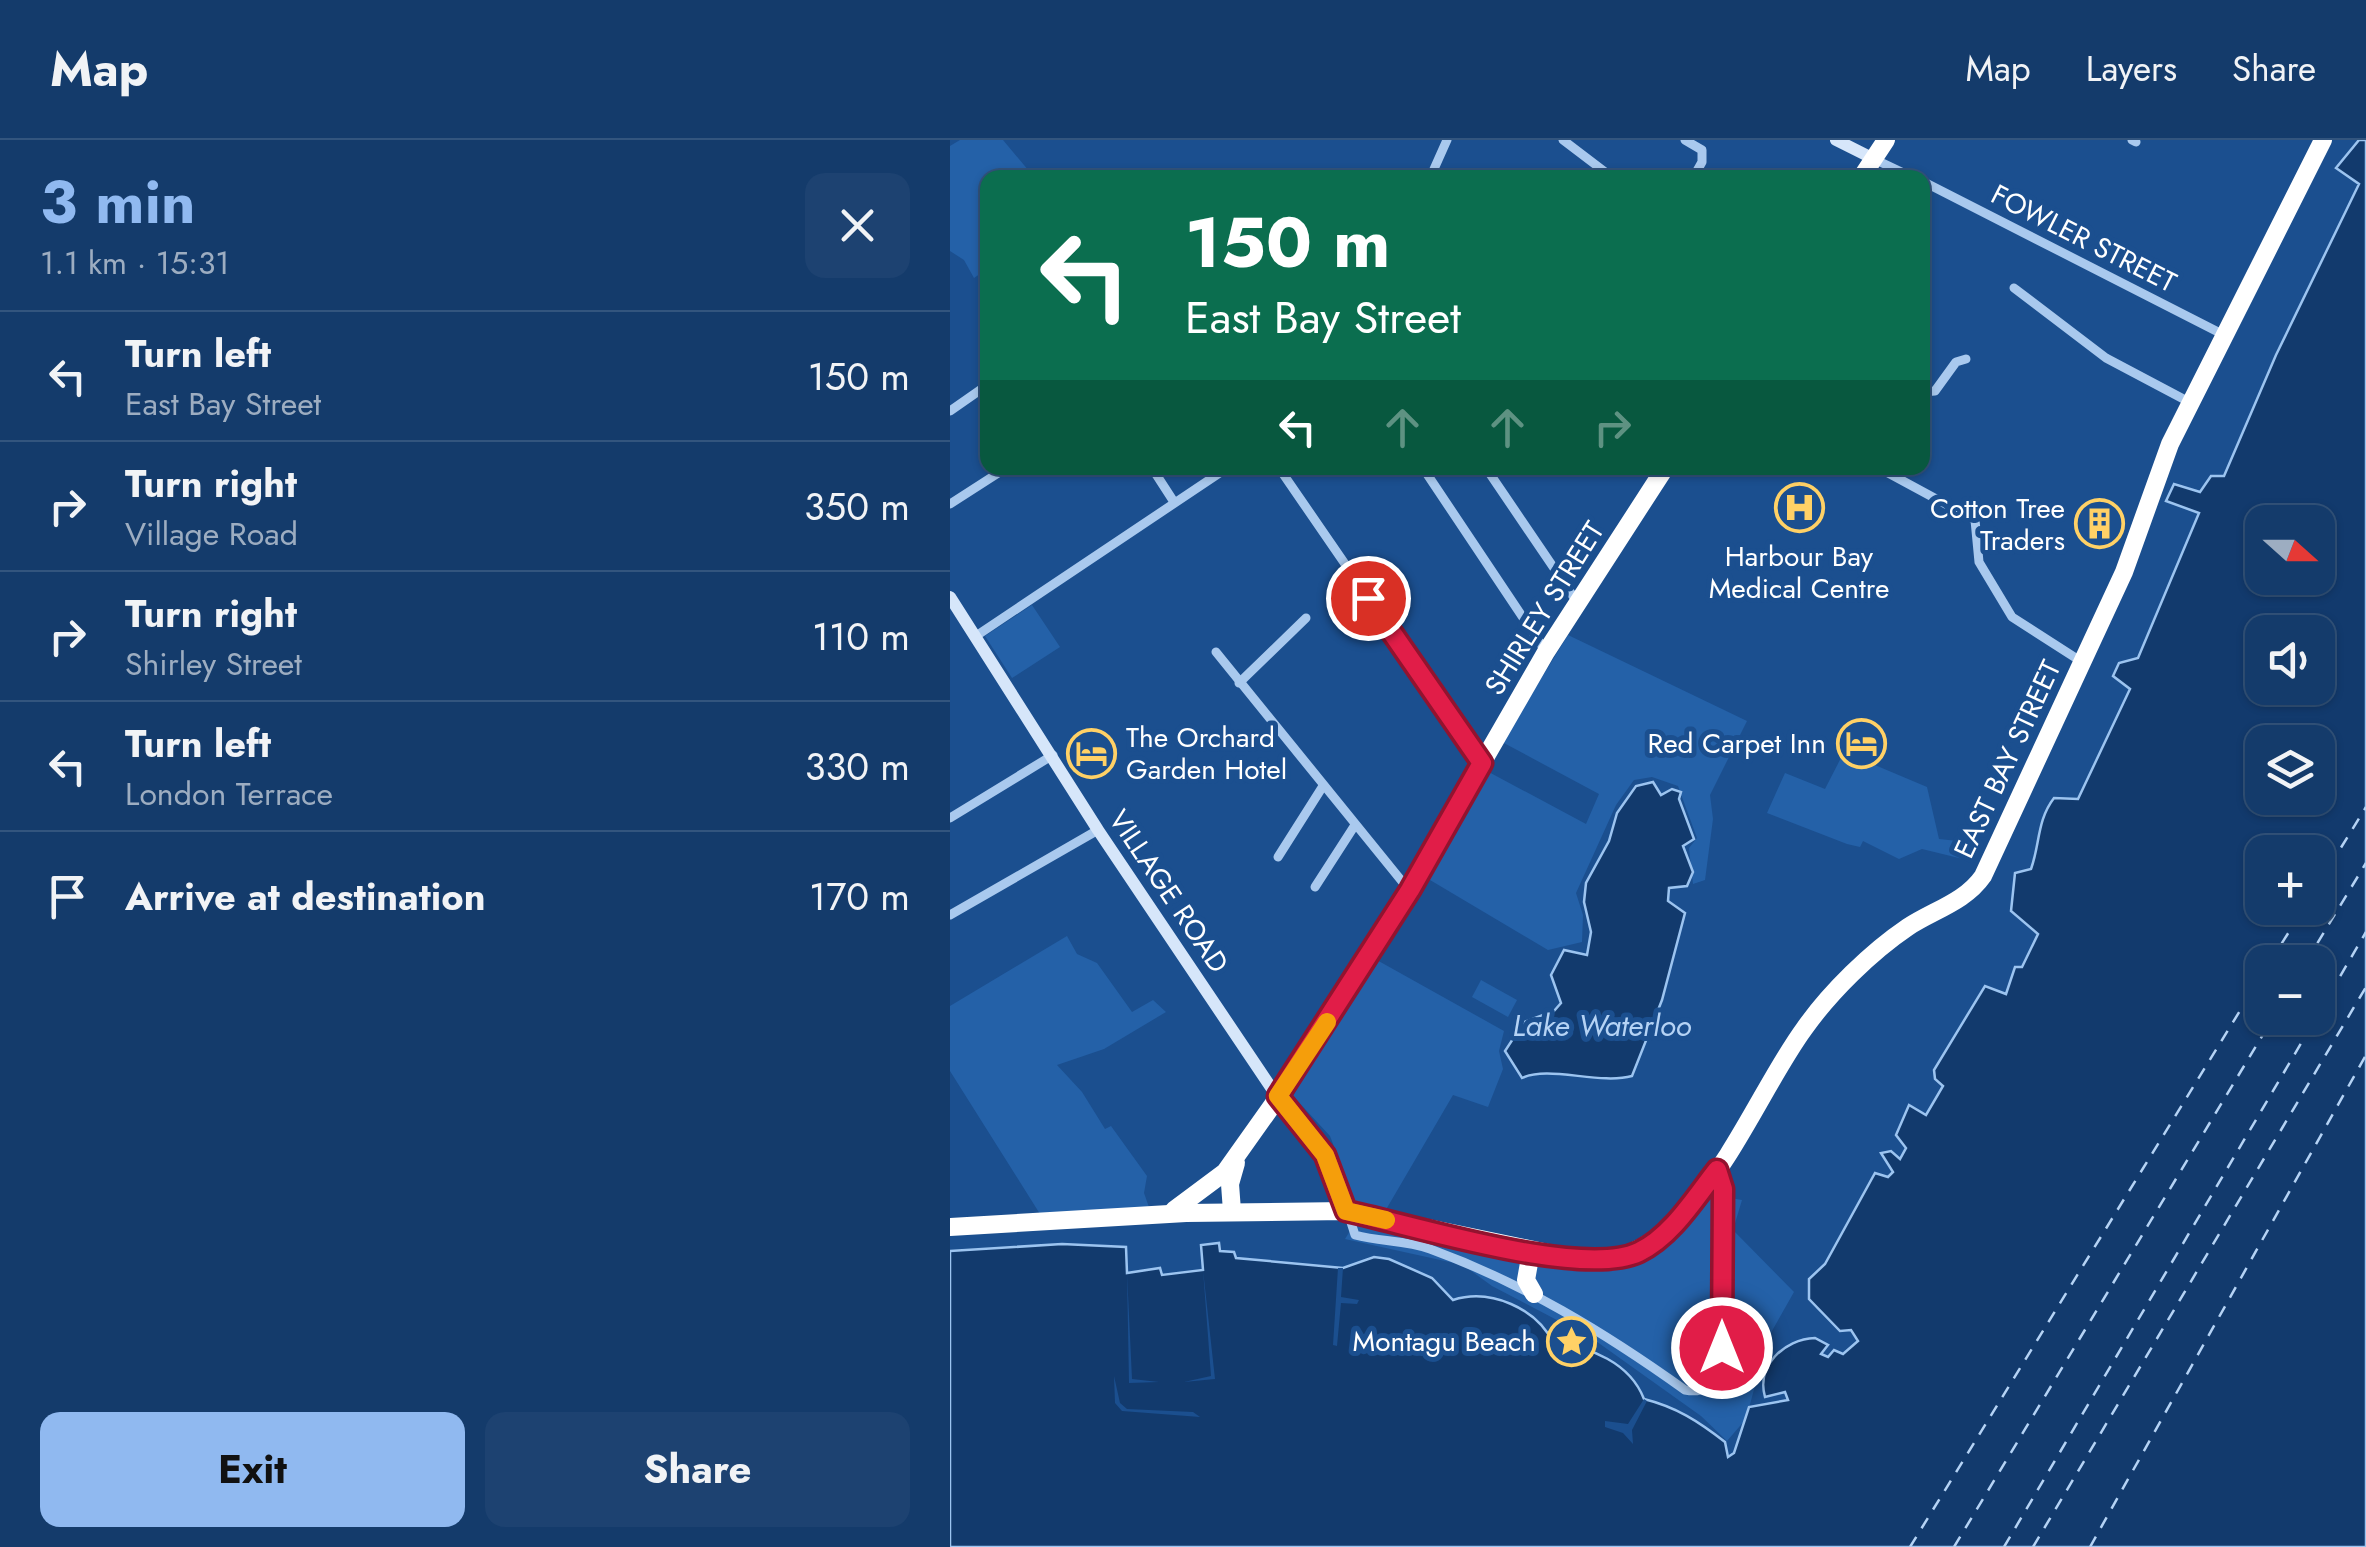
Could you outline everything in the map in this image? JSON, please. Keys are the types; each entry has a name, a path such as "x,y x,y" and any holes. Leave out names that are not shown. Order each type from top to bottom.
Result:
{"highway":[{"path":"1866,170 1886,140"},
{"name":"EAST BAY STREET","path":"950,1227 1232,1211 1346,1211 1591,1262 1640,1251 1670,1228 1717,1170 1816,1012 1902,932 1974,888 2124,572 2170,444 2323,140"},
{"name":"SHIRLEY STREET","path":"1165,1214 1194,1199 1238,1158 1410,890 1546,652 1660,475"},
{"path":"1232,1211 1230,1184 1238,1158"},
{"path":"1530,1252 1526,1280 1534,1294"}],"main road":[{"path":"1836,140 1874,159"},
{"name":"VILLAGE ROAD","path":"950,598 1098,830 1278,1096 1325,1155 1346,1211"}],"street":[{"path":"1434,170 1448,140"},
{"path":"1563,140 1604,170"},
{"path":"1686,140 1702,150 1697,170"},
{"path":"1874,159 1897,170"},
{"path":"1597,170 1599,166"},
{"name":"FOWLER STREET","path":"1930,186 2224,335"},
{"path":"2014,288 2106,358 2191,403"},
{"path":"1930,392 1936,392 1956,362 1966,360"},
{"path":"950,411 980,390"},
{"path":"950,504 995,475"},
{"path":"1157,475 1174,502"},
{"path":"976,636 1216,475"},
{"path":"1284,475 1482,763"},
{"path":"1428,475 1546,652"},
{"path":"1491,475 1577,602"},
{"path":"1892,475 1975,520 1979,562 2012,618 2082,662"},
{"path":"1239,683 1306,618"},
{"path":"1216,652 1410,890"},
{"path":"950,818 1053,755"},
{"path":"1278,857 1323,786"},
{"path":"1316,887 1355,825"},
{"path":"950,916 1098,830"},
{"path":"1346,1211 1355,1235 1392,1238 1428,1248 1534,1294 1628,1348 1685,1390 1706,1389 1720,1372 1722,1348 1723,1189 1717,1170"}],"shaded area":[{"path":"960,140 1003,140 1028,170 980,170 980,274 974,278 964,260 950,251 950,146"},
{"path":"1032,605 1060,647 1012,678 985,636"},
{"path":"1568,635 1747,721 1710,795 1713,819 1705,880 1693,884 1689,848 1697,838 1678,786 1652,777 1634,780 1616,805 1576,893 1583,915 1582,942 1548,950 1425,877 1485,770 1586,824 1599,794 1502,742"},
{"path":"1844,752 1927,787 1939,839 1958,841 1963,859 1922,849 1899,859 1863,841 1860,847 1847,844 1767,813 1785,773 1825,789"},
{"path":"1067,936 1077,954 1097,963 1132,1012 1153,1000 1166,1012 1104,1049 1057,1065 1082,1092 1105,1129 1111,1126 1147,1176 1144,1193 1150,1210 1040,1214 950,1071 950,1006"},
{"path":"1375,959 1504,1031 1499,1051 1503,1069 1488,1107 1453,1095 1384,1213 1355,1202 1330,1136 1293,1096"},
{"path":"1481,980 1517,1000 1508,1017 1472,997"},
{"path":"1704,1193 1742,1200 1733,1230 1794,1292 1768,1338 1746,1419 1727,1441 1701,1416 1593,1339 1492,1286 1463,1265 1345,1239 1358,1218 1594,1268 1637,1260 1669,1239"}],"water":[{"path":"2359,140 2366,140 2366,1547 950,1547 950,1251 1062,1244 1126,1247 1127,1273 1160,1268 1162,1275 1203,1270 1201,1245 1219,1243 1220,1251 1234,1252 1236,1258 1343,1268 1374,1257 1389,1259 1432,1278 1453,1300 1482,1297 1511,1304 1536,1320 1554,1344 1581,1348 1619,1366 1638,1386 1644,1399 1686,1416 1725,1442 1728,1457 1734,1453 1749,1407 1788,1400 1785,1392 1765,1397 1765,1375 1775,1356 1793,1343 1815,1338 1828,1345 1821,1354 1828,1357 1834,1350 1843,1354 1858,1341 1851,1330 1840,1331 1809,1299 1809,1279 1825,1264 1875,1173 1888,1177 1893,1172 1881,1153 1891,1151 1900,1159 1906,1148 1896,1135 1909,1105 1926,1115 1943,1086 1935,1079 1934,1070 1985,986 2006,994 2015,967 2022,967 2038,934 2011,911 2015,873 2031,869 2042,824 2054,798 2078,799 2130,689 2113,676 2119,663 2138,658 2199,513 2166,501 2174,484 2200,492 2211,476 2224,476 2276,355 2359,184 2336,168"},
{"name":"Lake Waterloo","path":"1653,782 1661,795 1672,789 1681,792 1679,799 1694,839 1683,846 1693,872 1687,886 1669,888 1668,901 1685,913 1662,1000 1632,1076 1546,1073 1522,1078 1505,1051 1524,1022 1554,1011 1561,1003 1551,975 1564,950 1587,955 1591,932 1584,902 1586,883 1609,841 1617,813 1636,786"}],"pier":[{"path":"1338,1268 1343,1268 1341,1297 1359,1300 1357,1304 1341,1303 1337,1346 1333,1345"},
{"path":"1203,1270 1215,1379 1184,1382 1211,1376"},
{"path":"1127,1273 1132,1379 1159,1382 1129,1383"},
{"path":"1114,1376 1120,1403 1127,1409 1193,1412 1200,1417 1122,1411 1115,1403"},
{"path":"1644,1399 1647,1401 1632,1430 1633,1444 1623,1433 1605,1427 1605,1421 1628,1424"}],"ferry route":[{"path":"2335,857 2366,807"},
{"path":"2316,945 2366,863"},
{"path":"2281,945 2293,925"},
{"path":"2335,985 2366,932"},
{"path":"2033,1547 2366,987"},
{"path":"1910,1547 2245,1003"},
{"path":"1954,1547 2263,1035"},
{"path":"2004,1547 2306,1035"},
{"path":"2090,1547 2366,1055"}],"slow traffic":[{"path":"1327,1022 1278,1096 1325,1155 1342,1191 1346,1211 1386,1220"}],"place":[{"name":"Harbour Bay Medical Centre","path":"1799,508"},
{"name":"Cotton Tree Traders","path":"2100,524"},
{"name":"Red Carpet Inn","path":"1861,743"},
{"name":"The Orchard Garden Hotel","path":"1091,753"},
{"name":"Montagu Beach","path":"1571,1341"}],"route":[{"path":"1368,598 1482,763 1410,890 1278,1096 1325,1155 1342,1191 1346,1211 1525,1251 1591,1262 1624,1258 1654,1243 1670,1228 1717,1170 1723,1189 1722,1348"}]}
